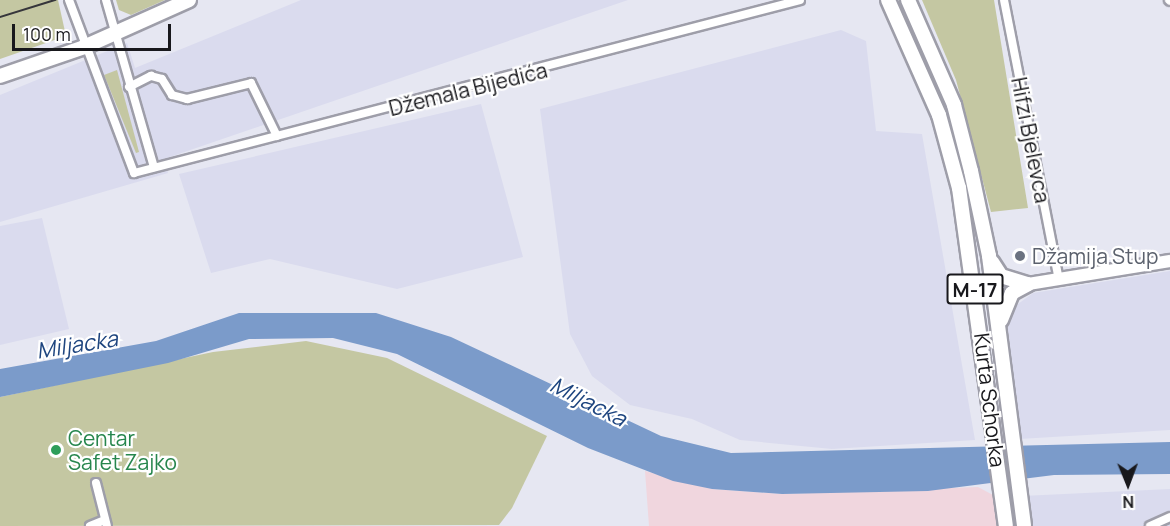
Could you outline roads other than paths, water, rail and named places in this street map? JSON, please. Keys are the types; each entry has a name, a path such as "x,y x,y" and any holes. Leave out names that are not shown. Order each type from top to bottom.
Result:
{"main road":[{"path":"0,76 84,47 189,0"},
{"name":"Kurta Schorka","path":"908,0 954,105 989,256 1024,526"},
{"name":"M-17","path":"914,0 916,15"},
{"name":"Kurta Schorka","path":"882,1 896,15 939,115 959,188 1006,526"},
{"path":"989,256 1001,276 1028,284"},
{"path":"999,328 1012,293 1028,284 1170,261"}],"street":[{"path":"69,0 84,47"},
{"path":"106,0 129,87 154,167"},
{"name":"Džemala Bijedića","path":"84,47 134,173 800,0"},
{"name":"Hifzi Bjelevca","path":"1004,0 1059,280"},
{"path":"129,87 151,76 162,79 172,95 187,99 250,83 277,136"},
{"path":"90,526 106,523 96,483"},
{"path":"1150,526 1170,517"}],"water":[{"name":"Miljacka","path":"239,313 376,313 451,337 661,436 731,453 1170,442 1170,474 1054,475 928,491 782,494 712,489 673,481 588,448 397,354 333,338 249,339 168,363 0,397 0,369 156,341"}],"tram line":[{"path":"0,17 55,0"}],"place":[{"name":"Džamija Stup","path":"1020,256"},
{"name":"Centar Safet Zajko","path":"56,450"}]}
